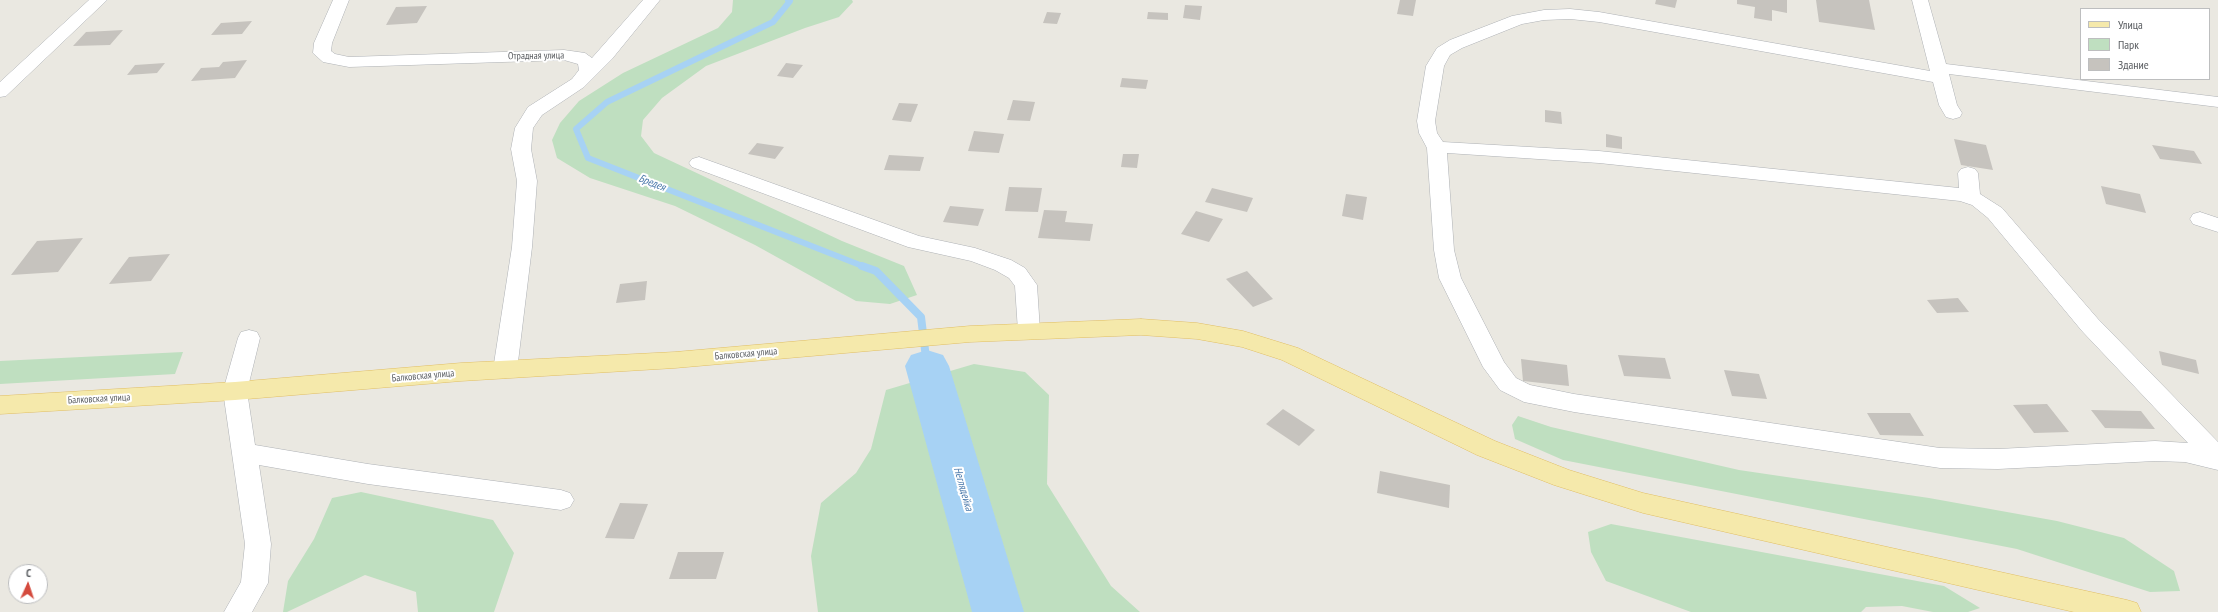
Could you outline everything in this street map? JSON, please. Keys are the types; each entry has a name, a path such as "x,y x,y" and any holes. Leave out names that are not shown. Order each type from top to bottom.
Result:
{"main road":[{"name":"Балковская улица","path":"0,405 235,391 505,370 675,360 970,334 1141,327 1197,331 1243,339 1290,354 1486,448 1562,478 1643,503 2127,612"}],"street":[{"path":"0,92 99,0"},
{"name":"Отрадная улица","path":"341,0 323,43 322,53 329,58 349,62 564,55 579,57 587,62 588,71"},
{"path":"505,370 523,240 527,181 521,149 524,128 534,111 578,83 588,71 606,55 652,0"},
{"path":"1920,0 1941,73 1948,105 1953,113"},
{"path":"2218,102 1941,73 1599,17 1570,14 1544,15 1518,20 1456,44 1443,52 1435,66 1426,121 1428,133 1437,148 1444,250 1450,278 1495,367 1508,384 1524,393 1582,404 1940,458 1998,459 2155,451 2185,452 2218,460"},
{"path":"1437,148 1454,147 1599,157 1963,195 1980,201 1995,213 2090,324 2183,422 2218,456"},
{"path":"699,163 915,242 975,255 1004,265 1017,273 1026,285 1030,331"},
{"path":"1968,173 1970,198"},
{"path":"238,612 254,583 258,544 235,391 249,338"},
{"path":"244,453 368,474 562,500"}],"green space":[{"path":"733,0 852,0 853,2 839,17 805,28 706,66 662,98 643,120 641,136 654,153 842,241 904,266 917,295 890,304 856,301 755,245 675,206 590,178 557,158 552,140 560,123 579,101 623,73 718,28 732,12"},
{"path":"183,352 175,374 0,384 0,361"},
{"path":"974,364 1025,372 1049,395 1047,484 1111,586 1140,612 818,612 811,556 821,503 856,473 871,449 886,390"},
{"path":"1518,416 1551,427 1739,470 1929,498 2057,521 2124,538 2174,571 2180,591 2150,592 2017,549 1563,460 1515,439 1512,425"},
{"path":"361,492 493,520 514,553 494,612 418,612 416,592 365,575 287,612 283,612 288,581 314,539 332,498"},
{"path":"1611,524 1944,586 1980,608 1968,612 1933,612 1902,606 1866,607 1861,612 1691,612 1606,581 1591,552 1588,532"}],"building":[{"path":"1400,0 1416,0 1413,16 1397,14"},
{"path":"1656,0 1677,0 1675,8 1655,4"},
{"path":"1737,0 1787,0 1787,13 1772,10 1772,21 1754,18 1755,7 1737,4"},
{"path":"1816,0 1869,0 1875,30 1819,22"},
{"path":"1185,5 1202,6 1200,20 1183,18"},
{"path":"427,6 417,23 386,25 396,7"},
{"path":"1047,12 1061,13 1057,24 1043,23"},
{"path":"1148,12 1168,13 1168,20 1147,19"},
{"path":"252,21 242,34 211,35 221,23"},
{"path":"123,30 110,45 73,46 86,32"},
{"path":"247,60 235,78 191,81 201,68 219,67 223,62"},
{"path":"165,63 157,73 127,75 135,65"},
{"path":"786,63 803,65 793,78 777,76"},
{"path":"1122,78 1148,80 1146,89 1120,87"},
{"path":"1013,100 1035,102 1030,121 1007,120"},
{"path":"899,103 918,104 911,122 892,120"},
{"path":"1545,110 1561,112 1562,124 1545,122"},
{"path":"974,131 1004,134 999,153 968,151"},
{"path":"1606,134 1622,137 1622,149 1606,147"},
{"path":"1954,139 1986,145 1993,170 1961,165"},
{"path":"757,143 784,147 775,159 748,154"},
{"path":"2152,145 2194,151 2202,164 2160,159"},
{"path":"1123,154 1139,154 1137,168 1121,167"},
{"path":"889,155 924,157 920,171 884,170"},
{"path":"2101,186 2140,194 2146,213 2106,204"},
{"path":"1009,187 1042,188 1038,212 1005,211"},
{"path":"1212,188 1253,198 1247,212 1205,202"},
{"path":"1346,194 1367,197 1363,220 1342,216"},
{"path":"950,206 984,209 978,226 943,222"},
{"path":"1044,210 1067,211 1065,222 1093,224 1090,241 1038,238"},
{"path":"1196,211 1223,219 1209,242 1181,234"},
{"path":"83,238 58,272 11,275 37,241"},
{"path":"170,254 151,281 109,284 129,257"},
{"path":"1247,271 1273,299 1253,307 1226,279"},
{"path":"647,281 645,300 616,303 620,284"},
{"path":"1958,298 1969,312 1937,313 1927,300"},
{"path":"2159,351 2196,360 2199,374 2162,365"},
{"path":"1618,355 1665,358 1671,379 1624,376"},
{"path":"1521,359 1567,365 1569,386 1523,381"},
{"path":"1724,370 1759,374 1767,399 1732,396"},
{"path":"2047,404 2069,432 2034,433 2013,405"},
{"path":"1283,409 1315,430 1299,446 1266,424"},
{"path":"2091,410 2141,411 2155,429 2105,428"},
{"path":"1867,413 1910,413 1924,436 1880,435"},
{"path":"1380,471 1450,485 1449,508 1377,493"},
{"path":"620,503 648,504 634,539 605,538"},
{"path":"678,552 724,552 716,579 669,579"}],"waterway":[{"name":"Бредея","path":"788,0 790,1 773,22 607,102 576,129 588,158 865,267"},
{"name":"Бредея","path":"862,266 876,271 921,317 927,366"},
{"name":"Неглядейка","path":"927,366 998,612"}]}
